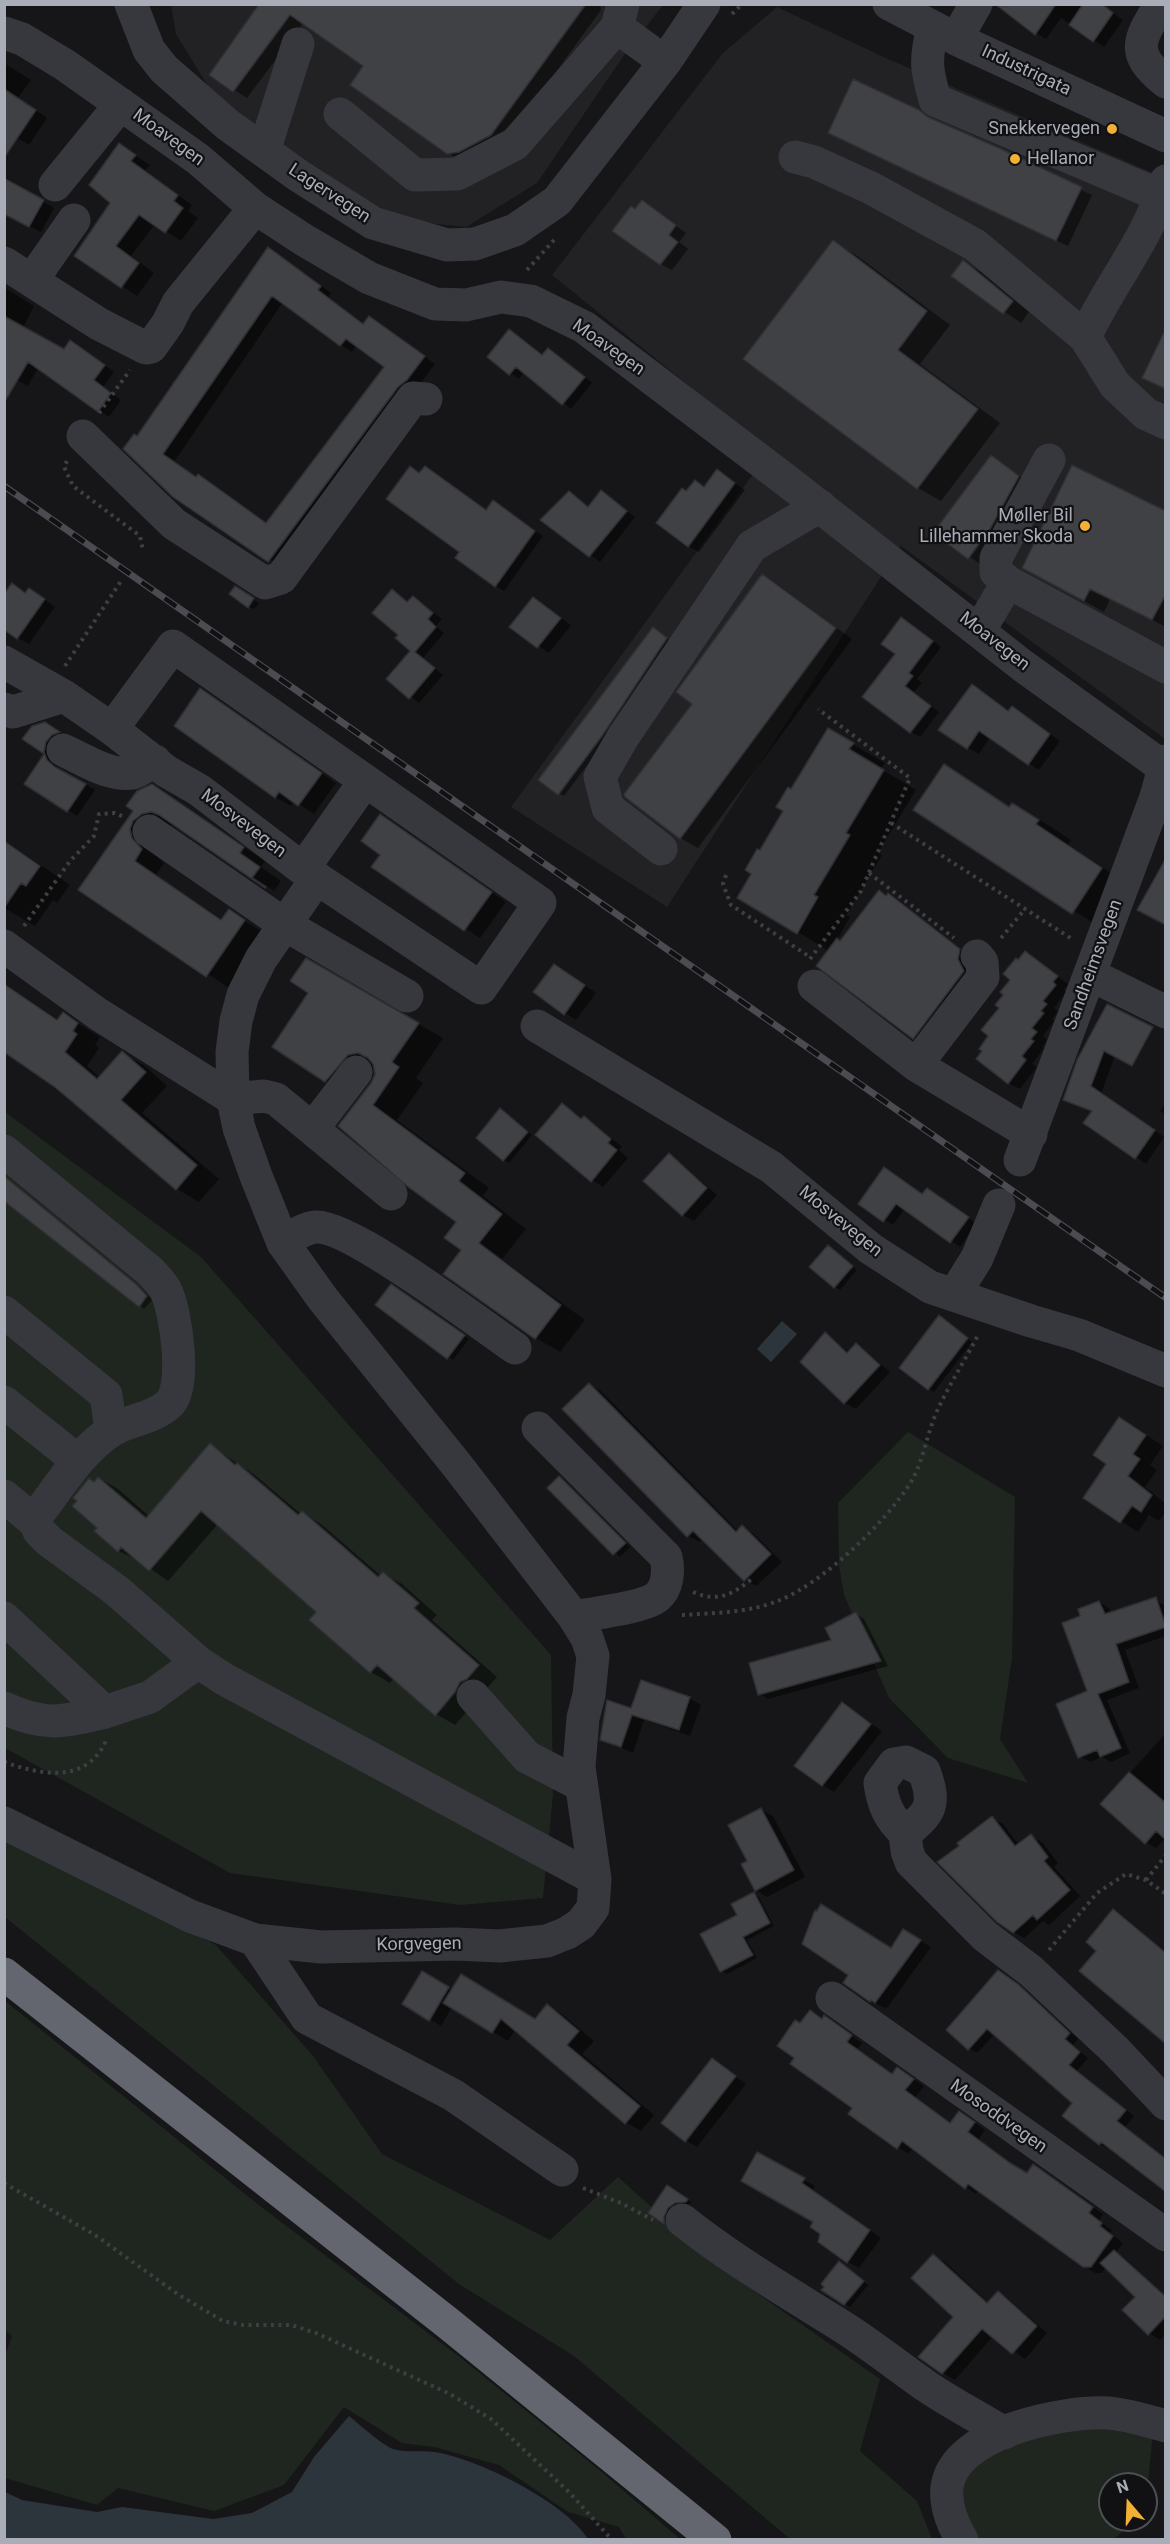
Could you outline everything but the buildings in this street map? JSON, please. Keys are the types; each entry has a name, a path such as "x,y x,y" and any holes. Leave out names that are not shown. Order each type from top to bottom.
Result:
{"highway":[{"path":"4,1974 412,2295 715,2540"}],"street":[{"path":"111,4 149,50"},
{"name":"Lagervegen","path":"131,4 149,50 164,69 196,98 264,151 373,223 447,245 475,244 515,230 557,201 665,62 704,4"},
{"name":"Industrigata","path":"889,4 944,33 1166,136"},
{"path":"976,4 944,33 927,55 926,69 936,100 1164,192 1138,247 1097,312 1085,337"},
{"path":"1161,4 1145,30 1140,51 1149,69 1166,82"},
{"path":"340,114 415,175 457,174 515,144 620,16 665,62"},
{"name":"Moavegen","path":"4,33 22,39 65,65 198,159 255,208 369,278 435,304 466,304 501,297 531,301 584,327 820,506 1023,666 1165,766"},
{"path":"264,151 298,44"},
{"path":"55,185 121,104"},
{"path":"795,157 814,162 871,188 975,245 1085,337 1115,386 1146,414 1166,423"},
{"path":"4,262 99,324 139,345 151,347 168,323 178,303 255,208"},
{"path":"32,280 74,220"},
{"path":"82,436 174,524 265,583 281,578 413,398 426,399"},
{"path":"1049,460 996,558 996,572 1008,582 1166,667"},
{"path":"661,849 608,808 600,777 623,736 752,546 820,506"},
{"path":"979,631 1008,582"},
{"path":"112,729 172,646 365,782 310,873 284,924 261,959 243,995 238,1013 232,1052 233,1099 256,1176 283,1243 323,1299 574,1617 643,1603 657,1596 664,1586 669,1569 666,1557 538,1428"},
{"name":"Mosvevegen","path":"4,663 57,692 112,729 166,771 199,790 310,873 481,988 540,903 365,782"},
{"path":"4,709 13,712 57,692"},
{"path":"63,750 110,770 122,772 134,773 154,761"},
{"name":"Sandheimsvegen","path":"916,1065 1025,1147 1094,966 1156,797 1165,766"},
{"path":"149,831 284,924 407,996"},
{"path":"6,948 98,1014 233,1099 264,1096 276,1099 391,1194"},
{"path":"812,972 916,1065 983,977 980,959"},
{"path":"1094,966 1166,1012"},
{"name":"Mosvevegen","path":"537,1026 771,1167 871,1249 921,1281 954,1296 992,1309 1079,1335 1166,1371"},
{"path":"313,1128 356,1072"},
{"path":"4,1151 150,1271 167,1291 178,1333 177,1384 171,1402 153,1416 111,1430 78,1461 38,1514 35,1522"},
{"path":"954,1296 977,1258 999,1205"},
{"path":"283,1243 304,1230 317,1227 332,1229 364,1245 515,1347"},
{"path":"4,1312 106,1395 111,1430"},
{"path":"4,1402 78,1461"},
{"path":"4,1496 35,1522 39,1531 49,1541 117,1591 198,1662 254,1695 595,1879"},
{"name":"Korgvegen","path":"4,1823 190,1916 255,1940 321,1947 456,1944 499,1946 547,1941 567,1934 581,1924 593,1908 595,1879 581,1785 581,1738 593,1656 587,1638 574,1617"},
{"path":"4,1618 113,1709"},
{"path":"4,1708 28,1719 65,1722 150,1697 198,1662"},
{"path":"473,1696 527,1756 581,1785"},
{"path":"905,1833 911,1862 942,1896 985,1935 1031,1971 1115,2050 1166,2104"},
{"path":"255,1940 307,2018 453,2095 562,2170"},
{"name":"Mosoddvegen","path":"832,1998 1166,2235"},
{"path":"688,2224 779,2288 845,2328 932,2390 1004,2433"},
{"path":"962,2540 950,2513 947,2486 960,2461 973,2448 1039,2420 1082,2413 1124,2415 1166,2426"}],"path":[{"path":"57,692 121,581"},
{"path":"726,876 723,884 731,905 812,972 861,891 910,778 818,709"},
{"path":"6,948 70,861 94,836 99,814 115,813 149,831"},
{"path":"891,823 1025,909 1094,966"},
{"path":"868,873 980,959 1025,909"},
{"path":"678,1615 750,1609 781,1600 815,1580 850,1551 893,1507 912,1480 937,1410 992,1309"},
{"path":"664,1586 684,1588 707,1598 724,1596 742,1588 754,1577"},
{"path":"4,1762 24,1769 62,1773 86,1766 102,1749 113,1709"},
{"path":"1146,1880 1166,1855"},
{"path":"1031,1971 1097,1893 1126,1874 1146,1880 1166,1894"},
{"path":"562,2170 571,2183 621,2203 669,2229 688,2224"},
{"path":"4,2183 95,2235 208,2313 229,2323 266,2327 291,2325 316,2333 450,2394 477,2409 569,2492 612,2540"}],"shaded area":[{"path":"171,5 663,5 622,58 537,183 466,227 398,220 222,109 176,34"},
{"path":"777,7 888,59 1165,178 1165,739 901,546 667,907 511,807 770,451 552,275 723,53"},
{"path":"5,1112 201,1257 551,1655 553,1794 543,1898 460,1905 230,1873 5,1748"},
{"path":"782,1321 797,1334 771,1362 757,1349"},
{"path":"908,1432 1015,1497 1012,1658 1000,1739 1028,1783 948,1758 889,1698 844,1595 839,1565 838,1503"},
{"path":"4,1835 216,1945 313,2056 382,2154 550,2240 618,2177 715,2264 880,2379 860,2451 917,2501 932,2539 790,2539 574,2356 459,2284 5,1917"},
{"path":"4,2000 260,2206 461,2358 603,2473 680,2539 626,2539 619,2527 568,2512 499,2465 434,2447 402,2443 344,2407 284,2485 214,2511 118,2488 97,2505 5,2478 4,2358 12,2336 4,2329"},
{"path":"349,2416 393,2449 435,2452 453,2456 519,2484 560,2511 577,2525 588,2539 5,2539 5,2492 22,2500 97,2512 122,2507 213,2519 252,2513 292,2492 314,2457"},
{"path":"1108,2426 1153,2432 1149,2472 1098,2472 1098,2532 1122,2532 1114,2539 975,2539 960,2508 965,2470 1004,2446 1056,2428"}],"railway":[{"path":"4,486 1166,1298"}],"place":[{"name":"Snekkervegen","path":"1112,129"},
{"name":"Hellanor","path":"1015,159"},
{"name":"Møller Bil Lillehammer Skoda","path":"1085,526"}]}
